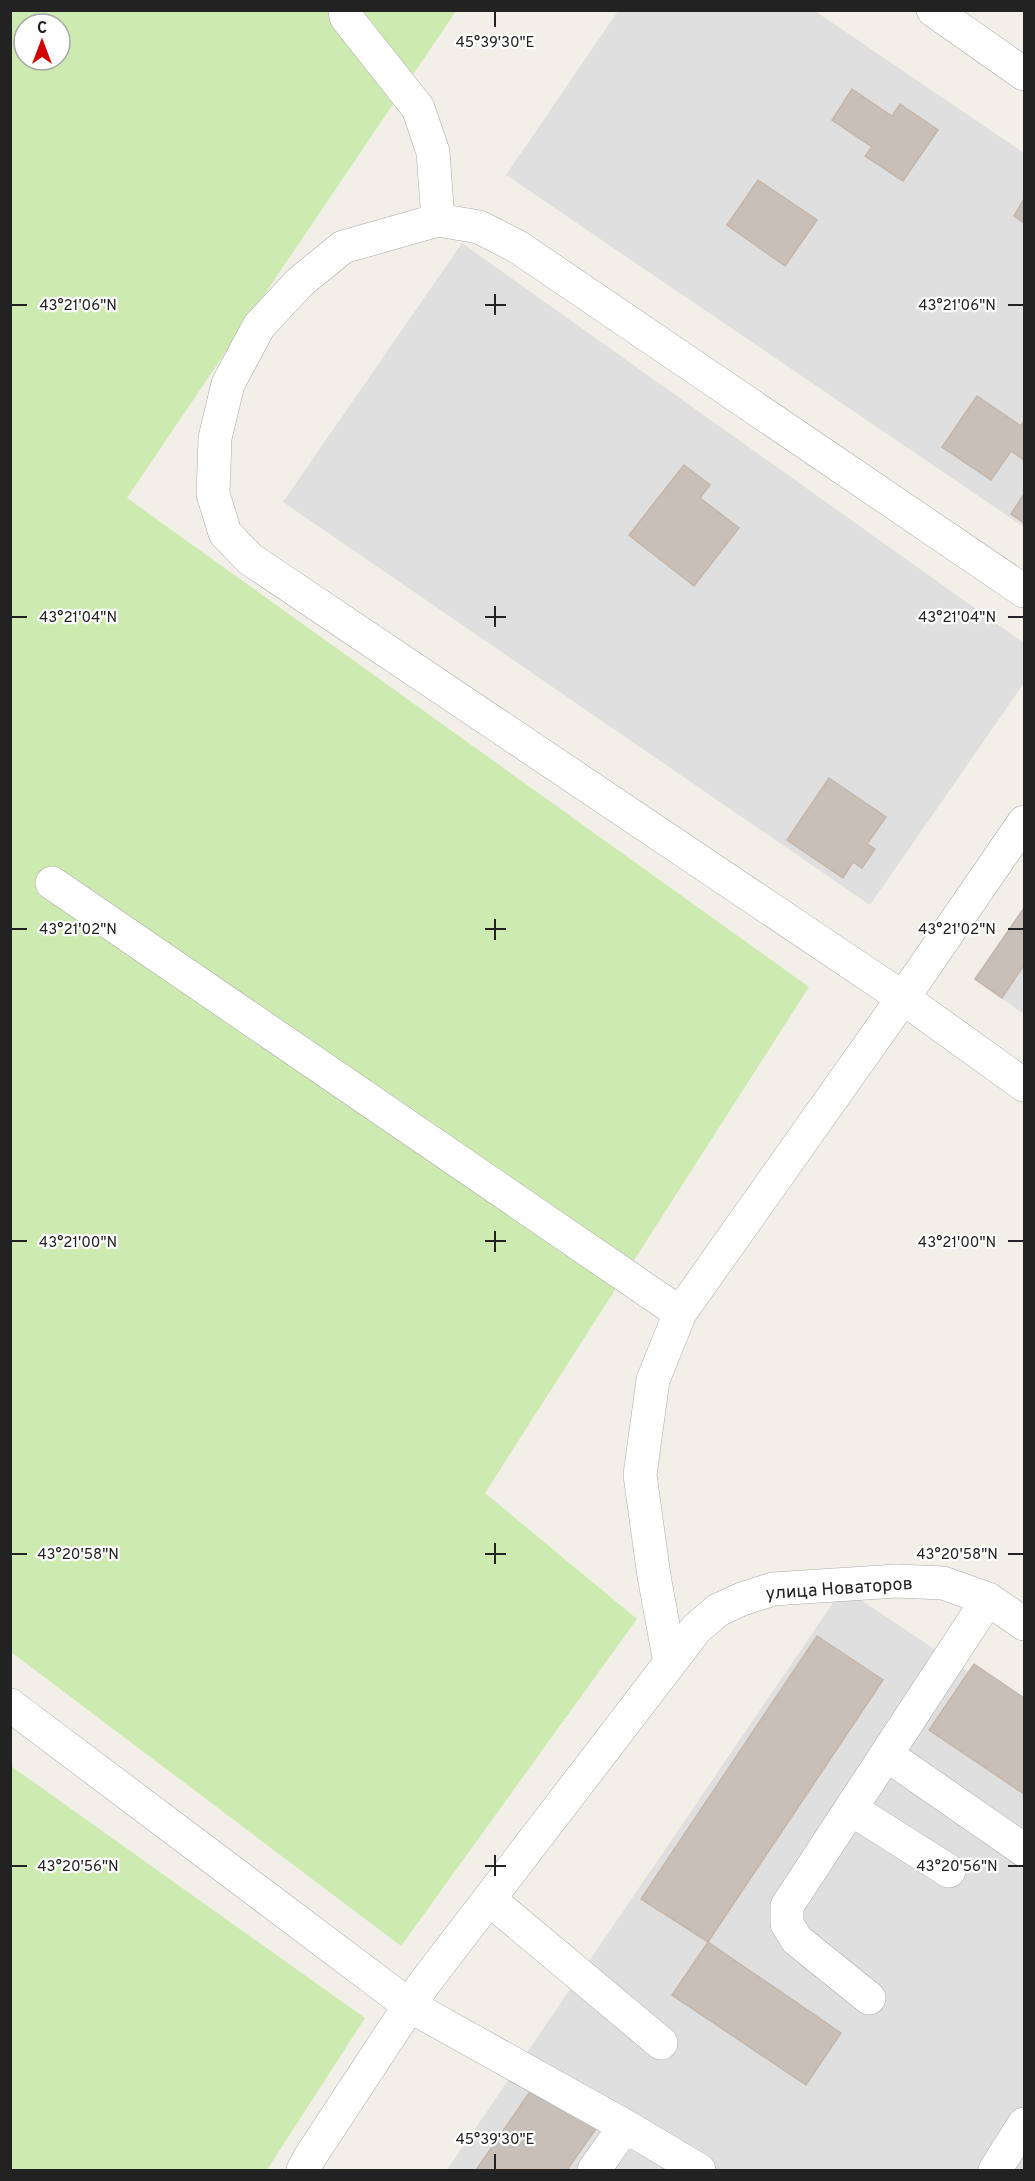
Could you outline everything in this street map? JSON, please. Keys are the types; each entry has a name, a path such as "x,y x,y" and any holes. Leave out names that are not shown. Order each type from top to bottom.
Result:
{"street":[{"path":"345,10 346,17 418,108 433,152 438,220"},
{"path":"933,10 1024,74"},
{"path":"1024,591 518,247 479,227 438,220 343,247 300,282 259,326 228,384 215,438 213,494 225,533 250,559 903,998 1024,1085"},
{"path":"670,1663 654,1576 640,1475 653,1380 680,1313 903,998 1024,822"},
{"path":"52,884 680,1313"},
{"name":"улица Новаторов","path":"303,2170 423,1984 696,1629 718,1610 773,1589 909,1581 943,1583 988,1599 1024,1624"},
{"path":"869,1998 797,1940 787,1924 787,1906 988,1599"},
{"path":"10,1705 410,2006 699,2170"},
{"path":"887,1755 1024,1850"},
{"path":"851,1809 949,1871"},
{"path":"489,1899 661,2043"},
{"path":"995,2170 1024,2124"},
{"path":"594,2170 625,2126"}],"shaded area":[{"path":"618,11 815,11 1024,153 1024,527 506,175"},
{"path":"462,243 1024,643 1024,683 870,905 283,502"},
{"path":"1024,908 1024,1014 975,980"},
{"path":"843,1588 1024,1709 1024,2170 447,2170"}],"green space":[{"path":"10,11 456,11 127,498 809,987 485,1493 637,1619 401,1946 11,1652"},
{"path":"11,1766 365,2018 267,2170 11,2170"}],"building":[{"path":"852,89 892,116 900,104 938,130 903,181 865,156 872,147 832,120"},
{"path":"758,180 817,220 785,266 727,225"},
{"path":"1024,199 1024,223 1014,216"},
{"path":"977,396 1021,426 1024,421 1024,460 1011,451 991,480 942,447"},
{"path":"684,465 710,485 700,498 739,528 694,586 629,535"},
{"path":"1024,494 1024,523 1011,514"},
{"path":"829,778 886,817 867,844 875,849 862,868 853,862 843,878 787,840"},
{"path":"1024,908 1024,965 1002,998 975,979"},
{"path":"817,1636 883,1680 708,1942 641,1899"},
{"path":"974,1664 1024,1698 1024,1794 929,1730"},
{"path":"708,1942 841,2033 806,2085 672,1995"},
{"path":"536,2083 598,2126 567,2170 476,2170"}]}
